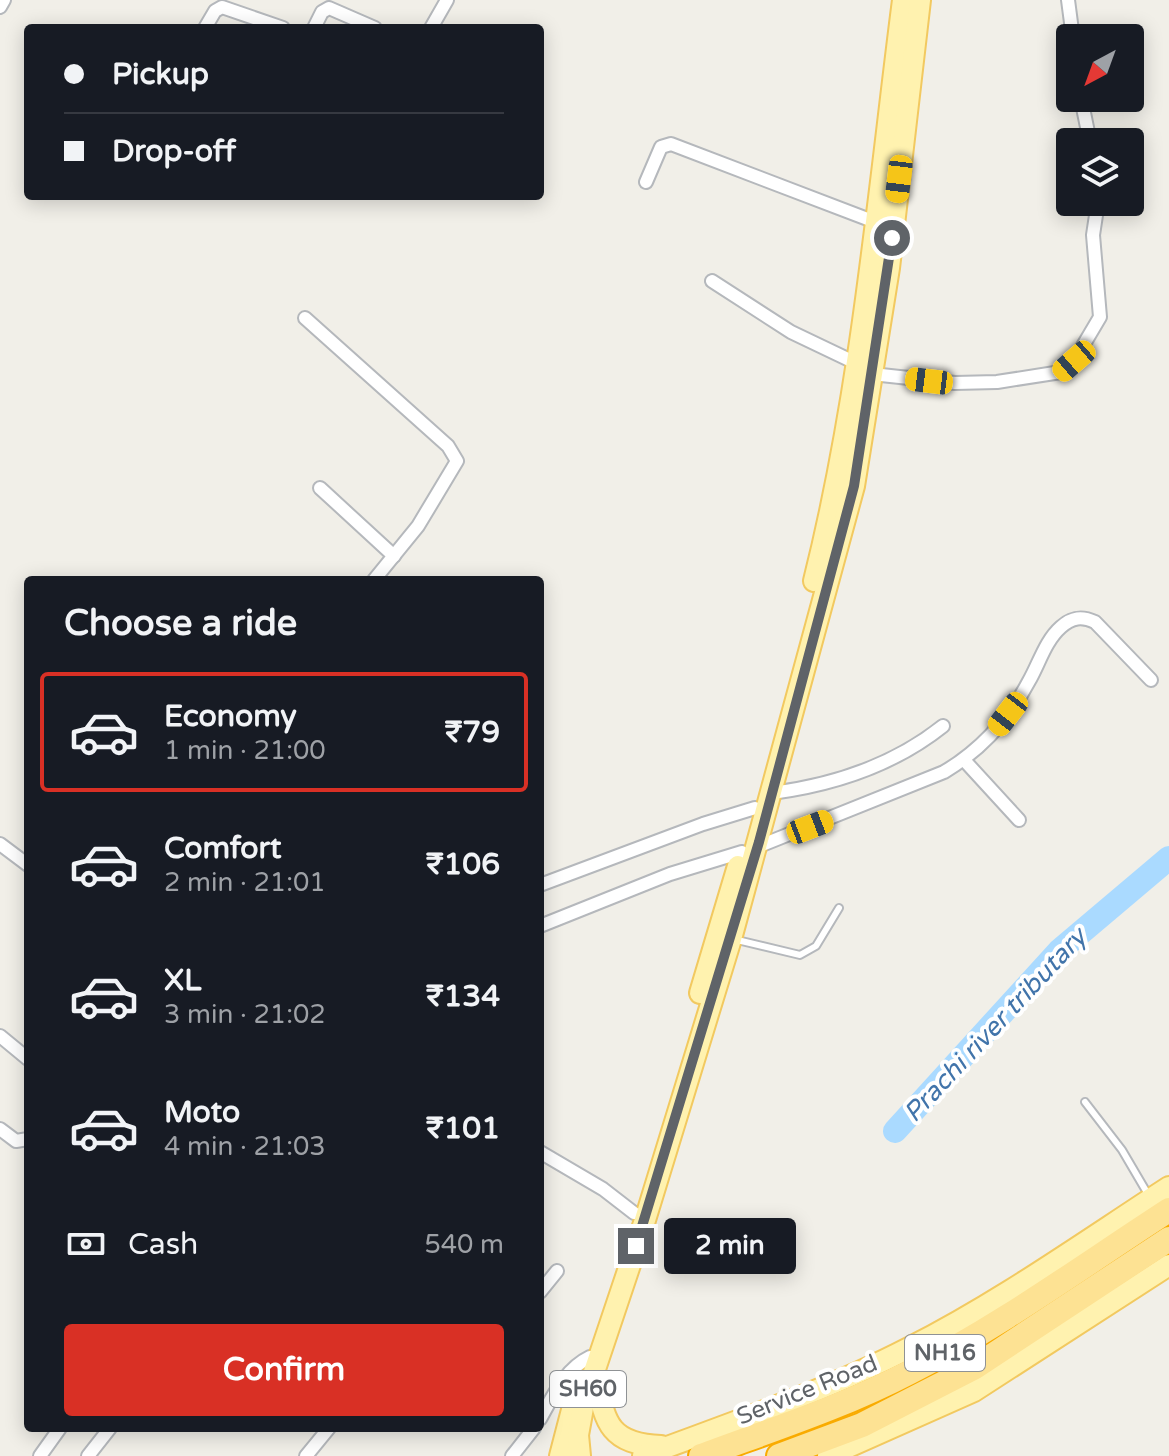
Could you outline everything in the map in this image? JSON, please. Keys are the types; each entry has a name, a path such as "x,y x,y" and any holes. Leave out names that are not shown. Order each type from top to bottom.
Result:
{"highway":[{"name":"NH16","path":"701,1456 851,1401 960,1346 1160,1204"},
{"name":"NH16","path":"779,1456 862,1425 975,1367 1169,1239"}],"main road":[{"name":"SH60","path":"580,1456 580,1424 592,1364 634,1213 751,847 854,486 878,223 903,0"},
{"name":"SH60","path":"865,369 889,268 920,0"},
{"name":"SH60","path":"605,1323 645,1220 731,939 751,847"},
{"name":"Service Road","path":"643,1456 908,1349 1160,1204 1169,1187"},
{"path":"828,1456 974,1391 1169,1265"},
{"name":"SH60","path":"560,1456 575,1398 592,1364"},
{"path":"592,1364 606,1421 615,1433 636,1444 668,1447"},
{"path":"546,1456 575,1398"}],"street":[{"path":"0,7 4,0"},
{"path":"433,24 447,0"},
{"path":"1068,0 1071,24"},
{"path":"207,24 215,11 222,7 271,24"},
{"path":"316,24 322,12 329,8 366,24"},
{"path":"646,182 661,147 671,144 878,223"},
{"path":"712,281 791,332 865,369 955,383 997,382 1061,372 1074,361 1100,317 1093,235 1096,216"},
{"path":"305,318 454,453 455,468 377,576"},
{"path":"320,488 394,556"},
{"path":"544,924 670,874 751,847 931,778 964,760 985,743 1008,714 1050,639 1074,619 1085,617 1095,622 1151,680"},
{"path":"544,884 902,755 943,726"},
{"path":"964,760 1019,820"},
{"path":"0,844 24,862"},
{"path":"0,1036 24,1056"},
{"path":"0,1129 16,1141 24,1140"},
{"path":"544,1154 603,1189 634,1213"},
{"path":"544,1287 557,1271"},
{"path":"544,1412 561,1383 578,1363 592,1364"},
{"path":"40,1456 57,1432"},
{"path":"88,1456 107,1432"},
{"path":"306,1456 326,1432"},
{"path":"512,1456 531,1432"}],"lane":[{"path":"731,939 800,955 816,946 839,908"},
{"path":"1085,1102 1160,1204"}],"waterway":[{"name":"Prachi river tributary","path":"895,1131 1059,951 1169,858"}],"route":[{"path":"636,1246 759,842 854,486 892,238"}]}
